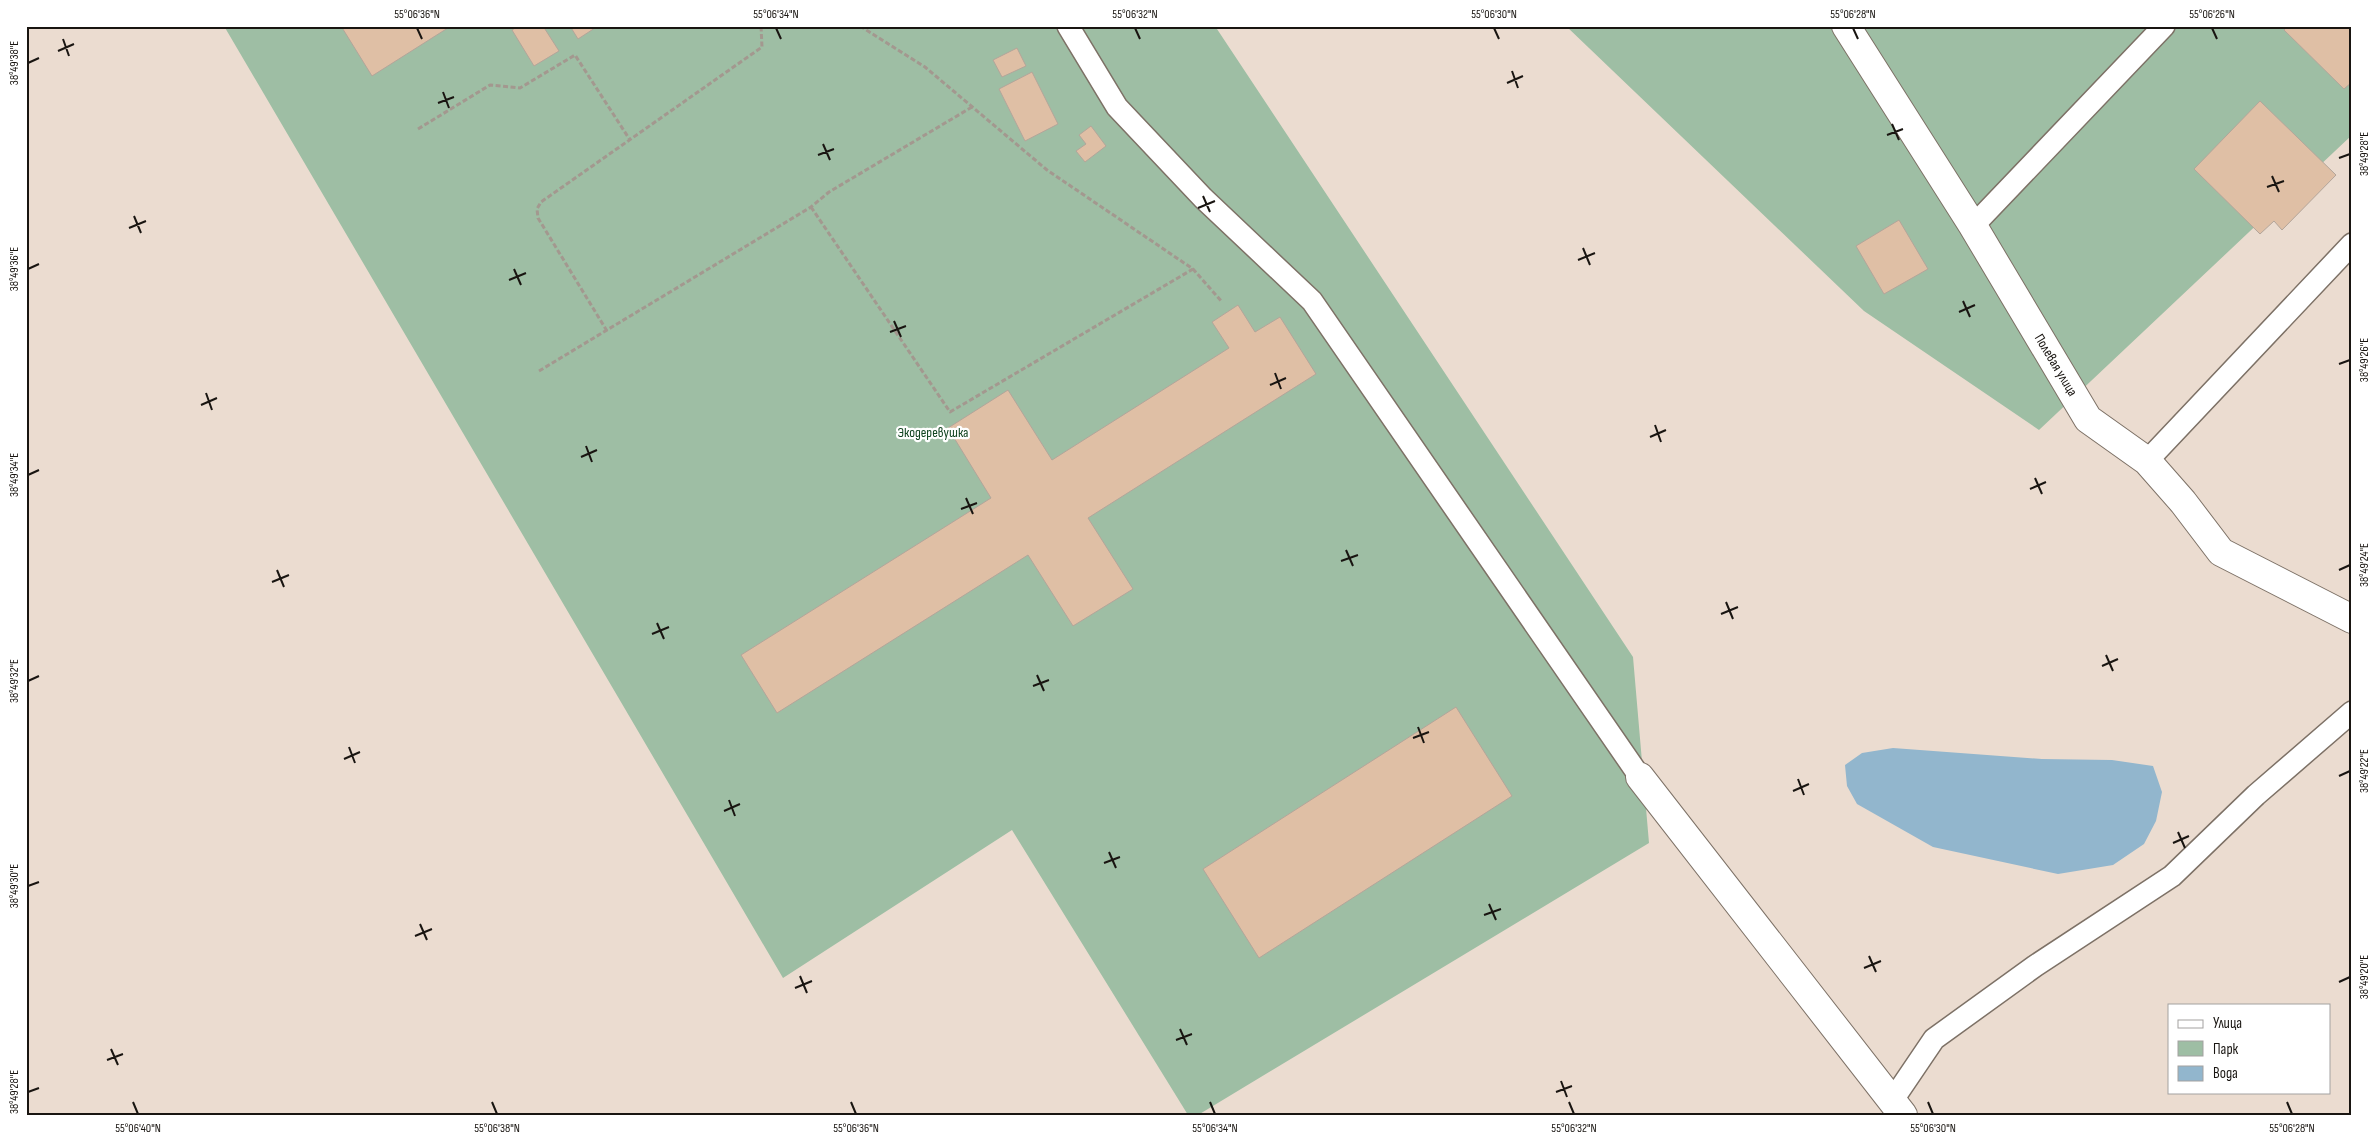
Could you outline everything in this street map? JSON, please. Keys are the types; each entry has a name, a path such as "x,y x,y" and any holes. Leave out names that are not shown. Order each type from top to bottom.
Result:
{"street":[{"name":"Полевая улица","path":"1846,26 1973,226 2088,419 2147,461 2183,502 2221,552 2352,619"},
{"path":"1640,777 1897,1108"}],"lane":[{"path":"1068,26 1117,107 1202,198 1312,301 1640,777"},
{"path":"1973,226 2164,26"},
{"path":"2147,461 2352,244"},
{"path":"1897,1108 1934,1038 2035,966 2172,876 2256,795 2352,712"}],"path":[{"path":"607,331 538,218 537,209 541,202 762,47 761,26"},
{"path":"860,26 925,67 1047,170 1193,269 1222,302"},
{"path":"418,129 490,85 520,88 576,55 630,140"},
{"path":"539,371 811,207 829,192 972,107"},
{"path":"811,207 950,412 1193,269"}],"green space":[{"name":"Экодеревушка","path":"224,26 1215,26 1633,657 1649,843 1198,1115 1188,1115 1012,830 783,978"},
{"path":"1566,26 2352,26 2352,135 2039,430 1864,311"}],"water":[{"path":"1893,748 2042,759 2112,760 2153,766 2162,792 2156,821 2144,844 2113,865 2058,874 1933,847 1857,804 1847,786 1845,765 1862,753"}],"building":[{"path":"341,26 451,26 372,76"},
{"path":"518,26 543,26 559,51 534,66 512,30"},
{"path":"570,26 598,26 578,39"},
{"path":"2288,26 2352,26 2352,82 2344,89 2284,30"},
{"path":"1017,48 1026,66 1002,77 993,60"},
{"path":"1032,72 1058,124 1025,141 999,89"},
{"path":"2260,101 2336,175 2282,230 2274,221 2260,234 2194,169"},
{"path":"1091,126 1106,146 1085,162 1076,151 1086,144 1079,135"},
{"path":"1899,220 1928,269 1884,294 1856,246"},
{"path":"1238,305 1255,332 1280,317 1316,374 1088,518 1133,589 1073,626 1028,555 777,713 741,655 991,498 948,428 1008,390 1052,460 1229,348 1212,322"},
{"path":"1456,707 1512,796 1259,958 1203,869"}]}
